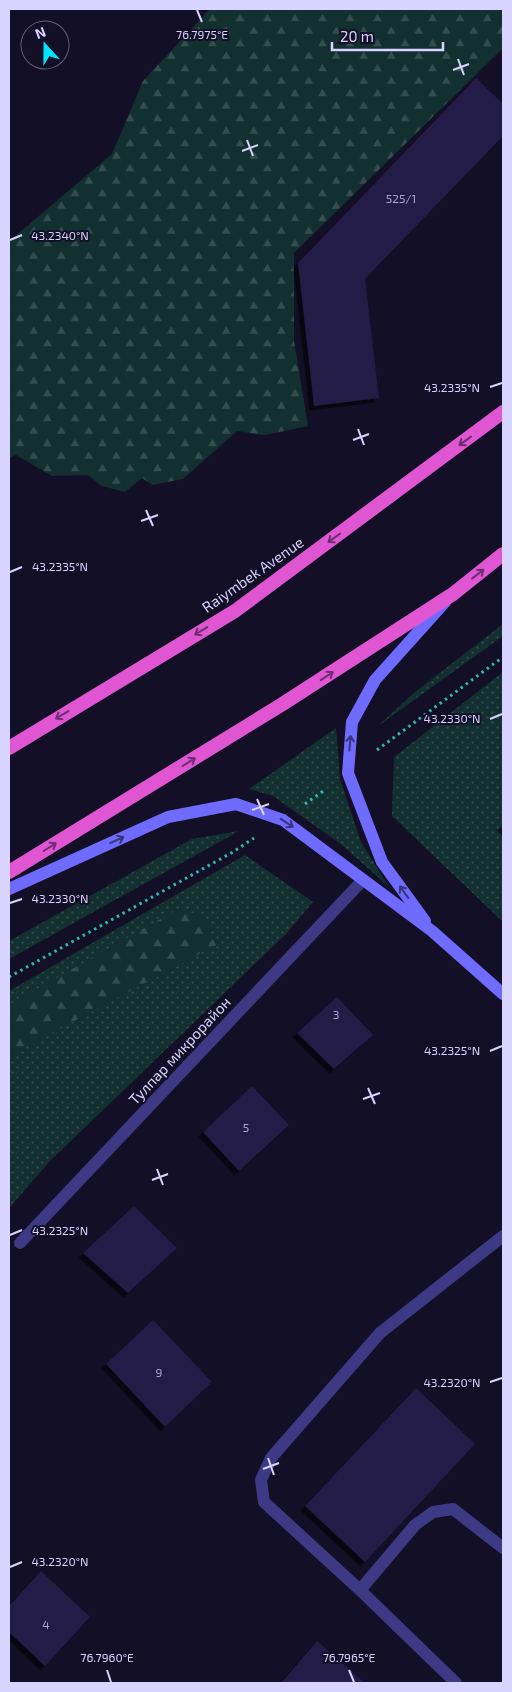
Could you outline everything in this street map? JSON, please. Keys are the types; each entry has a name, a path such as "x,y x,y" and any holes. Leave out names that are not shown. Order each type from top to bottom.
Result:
{"highway":[{"name":"Raiymbek Avenue","path":"9,748 235,611 503,412"},
{"path":"9,872 281,705 453,594 503,554"}],"main road":[{"path":"432,932 382,862 348,773 352,722 375,680 453,594"},
{"path":"9,889 168,817 236,804 283,820 432,932 503,994"}],"lane":[{"name":"Тулпар микрорайон","path":"20,1243 363,880"},
{"path":"456,1683 360,1590 264,1502 261,1480 271,1458 380,1333 503,1236"},
{"path":"360,1590 415,1525 433,1512 453,1509 503,1548"}],"green space":[{"path":"210,9 503,9 503,48 294,253 294,341 308,426 265,435 237,431 183,479 152,485 142,478 125,492 102,486 88,475 52,476 16,455 9,458 9,243 112,154 143,81"},
{"path":"503,624 503,636 378,726 415,692"},
{"path":"503,672 503,826 497,830 503,837 503,922 392,816 394,757"},
{"path":"336,728 340,779 361,842 389,887 342,845 273,796 249,789"},
{"path":"239,831 9,959 9,941 192,839"},
{"path":"245,855 313,902 286,934 49,1162 9,1206 9,991"},
{"path":"178,909 204,916 216,945 9,1056 9,1005"}],"building":[{"path":"476,78 503,104 503,136 365,279 379,398 314,406 298,263"},
{"path":"337,997 373,1035 334,1069 297,1033"},
{"path":"252,1086 289,1125 239,1171 203,1132"},
{"path":"134,1206 177,1248 128,1293 83,1253"},
{"path":"153,1320 212,1382 165,1427 106,1364"},
{"path":"416,1388 475,1444 365,1562 305,1506"},
{"path":"41,1571 90,1617 45,1666 9,1632 9,1606"},
{"path":"317,1641 365,1683 281,1683"}]}
